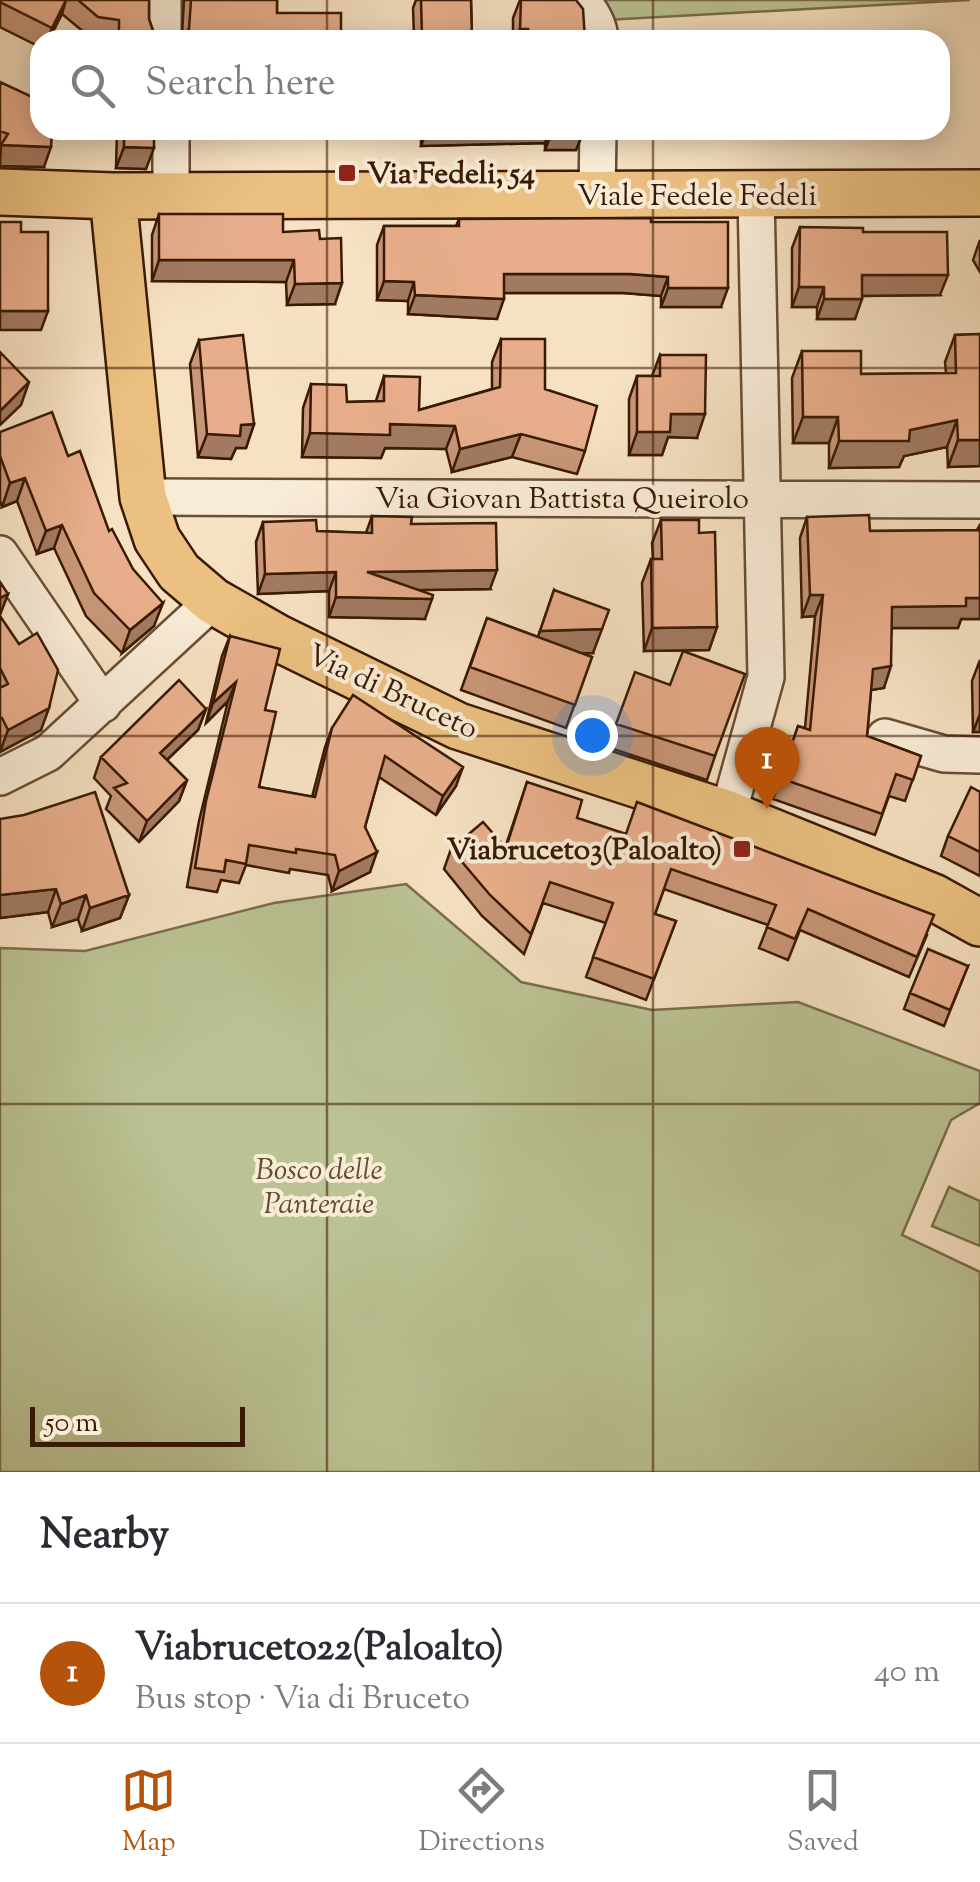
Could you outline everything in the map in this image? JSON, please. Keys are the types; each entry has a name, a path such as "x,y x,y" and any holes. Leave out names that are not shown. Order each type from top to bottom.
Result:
{"main road":[{"name":"Viale Fedele Fedeli","path":"0,192 113,196 980,193"},
{"name":"Via di Bruceto","path":"113,196 143,497 157,539 169,559 213,601 278,638 458,726 728,814 933,896 980,923"}],"street":[{"path":"163,30 164,0"},
{"path":"579,0 598,30"},
{"path":"171,140 172,196"},
{"path":"597,196 598,140"},
{"path":"728,814 766,677 756,195"},
{"name":"Via Giovan Battista Queirolo","path":"143,497 980,500"},
{"path":"0,554 104,704"},
{"path":"0,776 48,753 213,601"},
{"path":"885,737 944,754 980,755"}],"green space":[{"path":"603,0 970,0 606,20"},
{"name":"Bosco delle Panteraie","path":"406,884 521,982 652,1010 798,1002 980,1071 980,1103 951,1120 902,1235 980,1272 980,1472 0,1472 0,948 85,951 274,903"},
{"path":"949,1187 980,1201 980,1246 932,1226"}],"building":[{"path":"0,0 66,0 52,28"},
{"path":"78,0 149,0 153,30 119,30 119,20 98,17"},
{"path":"191,0 277,0 277,13 341,13 341,30 188,30"},
{"path":"421,0 471,0 472,30 422,30"},
{"path":"521,0 576,0 583,9 584,30 520,29"},
{"path":"0,82 30,96 30,140 51,140 51,147 1,145 8,134 0,131"},
{"path":"124,140 154,140 154,148 124,147"},
{"path":"159,214 283,214 283,232 319,230 320,239 341,238 342,283 295,284 294,260 159,260"},
{"path":"651,218 651,222 728,222 728,288 668,288 668,277 630,274 504,274 504,299 415,295 414,282 384,281 384,226 459,226 459,219"},
{"path":"0,222 21,222 21,232 48,232 48,311 0,311"},
{"path":"800,227 947,232 948,275 862,275 862,299 824,299 824,287 799,287"},
{"path":"980,334 980,440 958,440 957,420 910,430 909,441 839,441 838,417 803,417 802,351 861,351 861,374 956,373 955,335"},
{"path":"243,335 254,424 241,425 240,436 207,434 199,340"},
{"path":"501,339 545,339 545,389 597,406 585,451 521,434 460,449 455,426 390,424 390,435 310,433 311,384 346,385 347,402 384,401 384,376 420,377 419,410 500,387"},
{"path":"0,352 29,382 0,411"},
{"path":"660,355 706,355 705,414 671,414 670,432 637,432 637,376 660,376"},
{"path":"52,412 68,456 80,451 109,531 112,529 133,569 163,603 130,630 94,593 62,525 46,531 25,478 10,483 0,456 0,432"},
{"path":"869,515 870,531 979,530 980,525 980,598 966,598 966,606 892,607 891,666 873,669 867,736 921,756 913,780 896,774 882,814 780,778 798,726 810,730 823,595 810,595 807,517"},
{"path":"372,516 412,517 411,524 496,523 497,570 367,572 433,595 432,599 336,597 336,572 265,574 263,522 316,520 317,531 372,533"},
{"path":"661,520 699,520 699,533 715,532 717,627 652,628 651,559 662,559"},
{"path":"0,582 8,594 0,598"},
{"path":"554,590 609,610 602,629 540,631"},
{"path":"0,616 19,644 37,633 58,670 49,708 8,730 0,718 0,688 8,684 0,668"},
{"path":"487,618 592,657 575,705 470,667"},
{"path":"230,636 280,649 265,710 276,712 259,787 315,797 332,728 353,695 463,767 443,796 385,756 365,827 377,852 339,871 335,855 249,845 246,864 226,860 224,872 195,868 206,801 236,682 213,703"},
{"path":"683,651 745,674 715,756 616,724 635,672 670,685"},
{"path":"179,680 206,709 160,753 187,780 147,821 114,788 127,783 101,757"},
{"path":"527,782 582,800 577,818 626,834 637,802 934,915 917,957 808,909 795,939 767,927 776,905 671,869 655,914 676,921 654,979 593,957 613,903 550,882 531,934 490,895 451,849 483,822 506,848"},
{"path":"971,787 980,792 980,852 948,836"},
{"path":"95,792 129,895 90,908 86,895 61,904 56,889 0,895 0,819"},
{"path":"928,949 968,966 950,1010 910,993"}],"place":[{"name":"Via Fedeli, 54","path":"347,173"},
{"name":"Viabruceto22(Paloalto)","path":"767,809"},
{"name":"Viabruceto3(Paloalto)","path":"742,849"}]}
